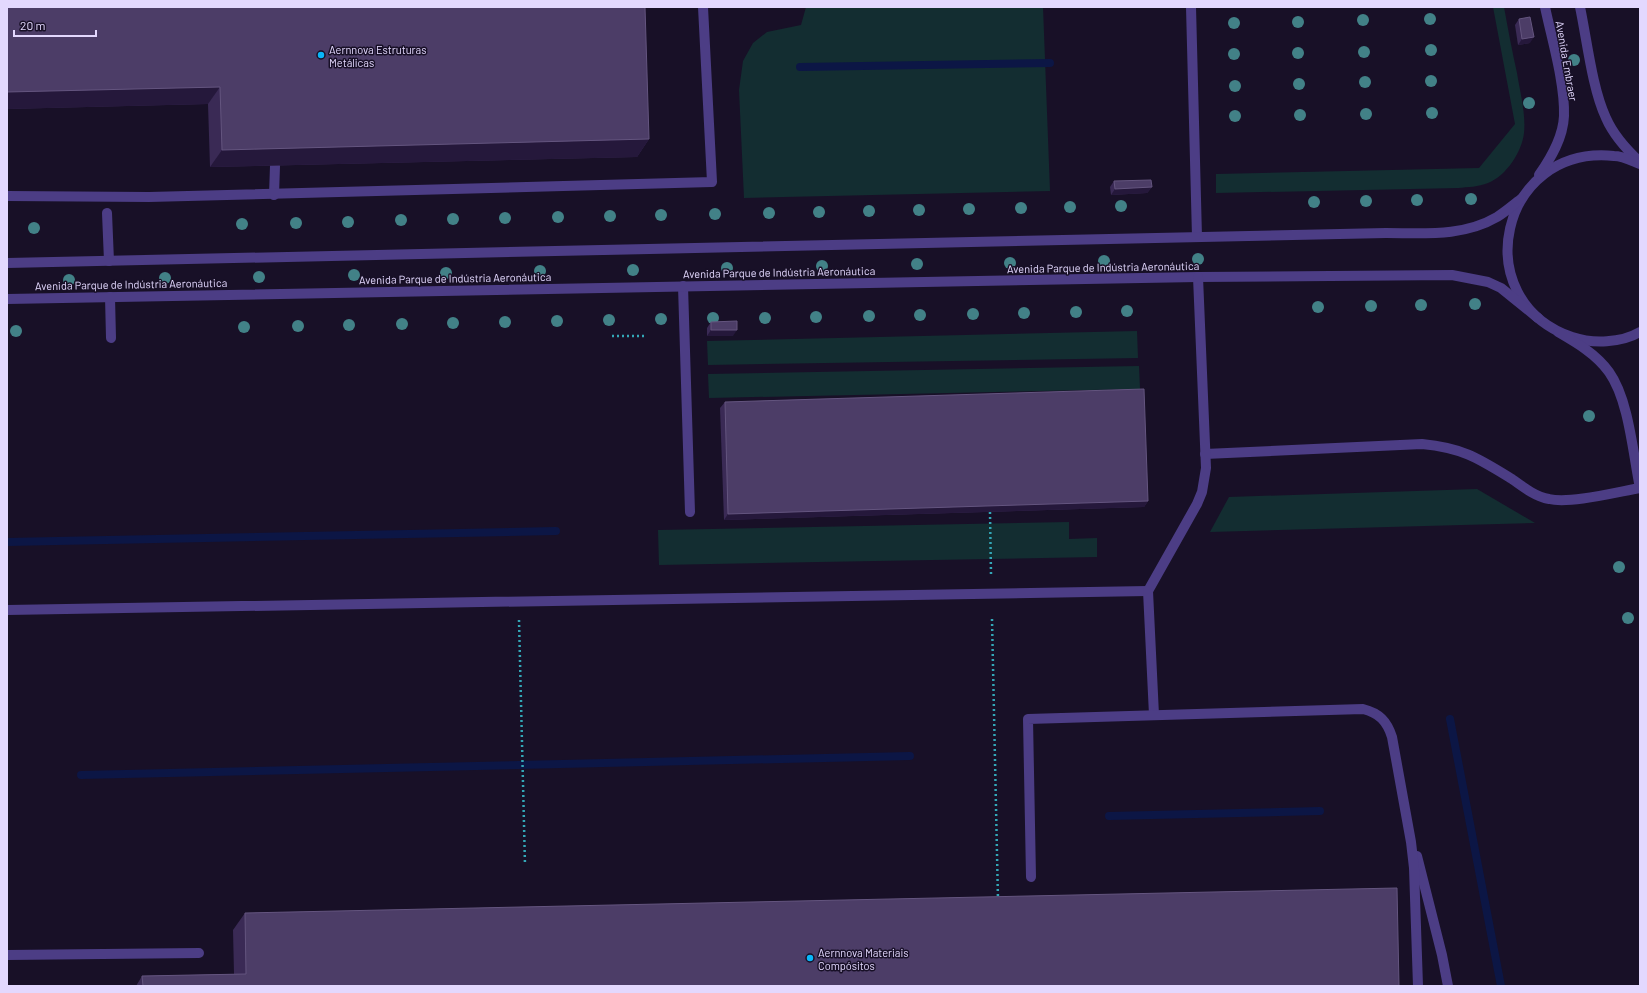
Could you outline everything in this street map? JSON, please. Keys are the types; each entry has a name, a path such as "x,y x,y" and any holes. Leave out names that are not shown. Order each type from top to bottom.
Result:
{"street":[{"path":"7,196 150,197 274,195 712,182 703,7"},
{"path":"1191,7 1197,237"},
{"name":"Avenida Embraer","path":"1533,184 1555,149 1564,117 1563,95 1545,7"},
{"name":"Avenida Embraer","path":"1580,7 1599,99 1606,118 1615,134 1640,163"},
{"path":"7,263 1386,233 1449,233 1482,224 1497,217 1521,198 1533,184 1547,172 1568,160 1592,155 1616,156 1640,163"},
{"path":"274,195 275,166"},
{"path":"1205,454 1422,444 1441,446 1461,451 1477,458 1528,490 1549,500 1576,498 1640,488 1626,416 1619,392 1609,372 1583,346 1558,332 1538,318 1522,300 1511,276 1507,249 1511,223 1521,198"},
{"path":"107,213 109,261"},
{"name":"Avenida Parque de Indústria Aeronáutica","path":"7,299 1198,277 1452,275 1488,282 1501,288 1538,318"},
{"path":"1154,714 1148,591 1202,492 1206,468 1198,277"},
{"path":"683,286 690,512"},
{"path":"110,297 111,338"},
{"path":"1558,332 1581,340 1609,342 1636,335 1640,332"},
{"path":"7,610 1148,591"},
{"path":"1031,877 1028,719 1154,714 1363,709 1374,712 1382,718 1389,727 1412,842 1418,986"},
{"path":"1406,809 1442,955 1448,986"},
{"path":"7,955 199,953"}],"path":[{"path":"612,336 645,336"},
{"path":"990,512 991,574"},
{"path":"519,601 525,865"},
{"path":"992,619 998,906"}],"green space":[{"path":"806,7 1043,7 1050,191 744,198 739,90 743,61 753,43 767,32 801,25"},
{"path":"1493,7 1504,7 1524,118 1524,133 1520,148 1507,169 1495,180 1473,187 1458,188 1216,193 1216,174 1479,168 1515,124"},
{"path":"1137,331 1138,358 708,365 707,341"},
{"path":"1139,366 1140,389 709,398 708,374"},
{"path":"1477,489 1535,523 1210,532 1229,497"},
{"path":"1069,522 1069,539 1097,538 1097,557 659,565 658,530"}],"building":[{"name":"Aernnova Estruturas Metálicas","path":"7,7 645,7 649,139 222,150 220,87 7,92"},
{"path":"1530,17 1534,37 1522,39 1519,19"},
{"path":"1151,180 1152,187 1115,189 1114,181"},
{"path":"737,321 737,330 711,330 711,322"},
{"path":"1144,389 1148,501 728,514 725,402"},
{"name":"Aernnova Materiais Compósitos","path":"1397,888 1399,986 143,986 142,976 246,974 245,913"}],"waterway":[{"path":"800,67 1050,63"},
{"path":"7,542 556,531"},
{"path":"1450,719 1501,986"},
{"path":"81,775 910,756"},
{"path":"1109,816 1320,811"}],"place":[{"name":"Aernnova Estruturas Metálicas","path":"321,55"},
{"name":"Aernnova Materiais Compósitos","path":"810,958"}]}
